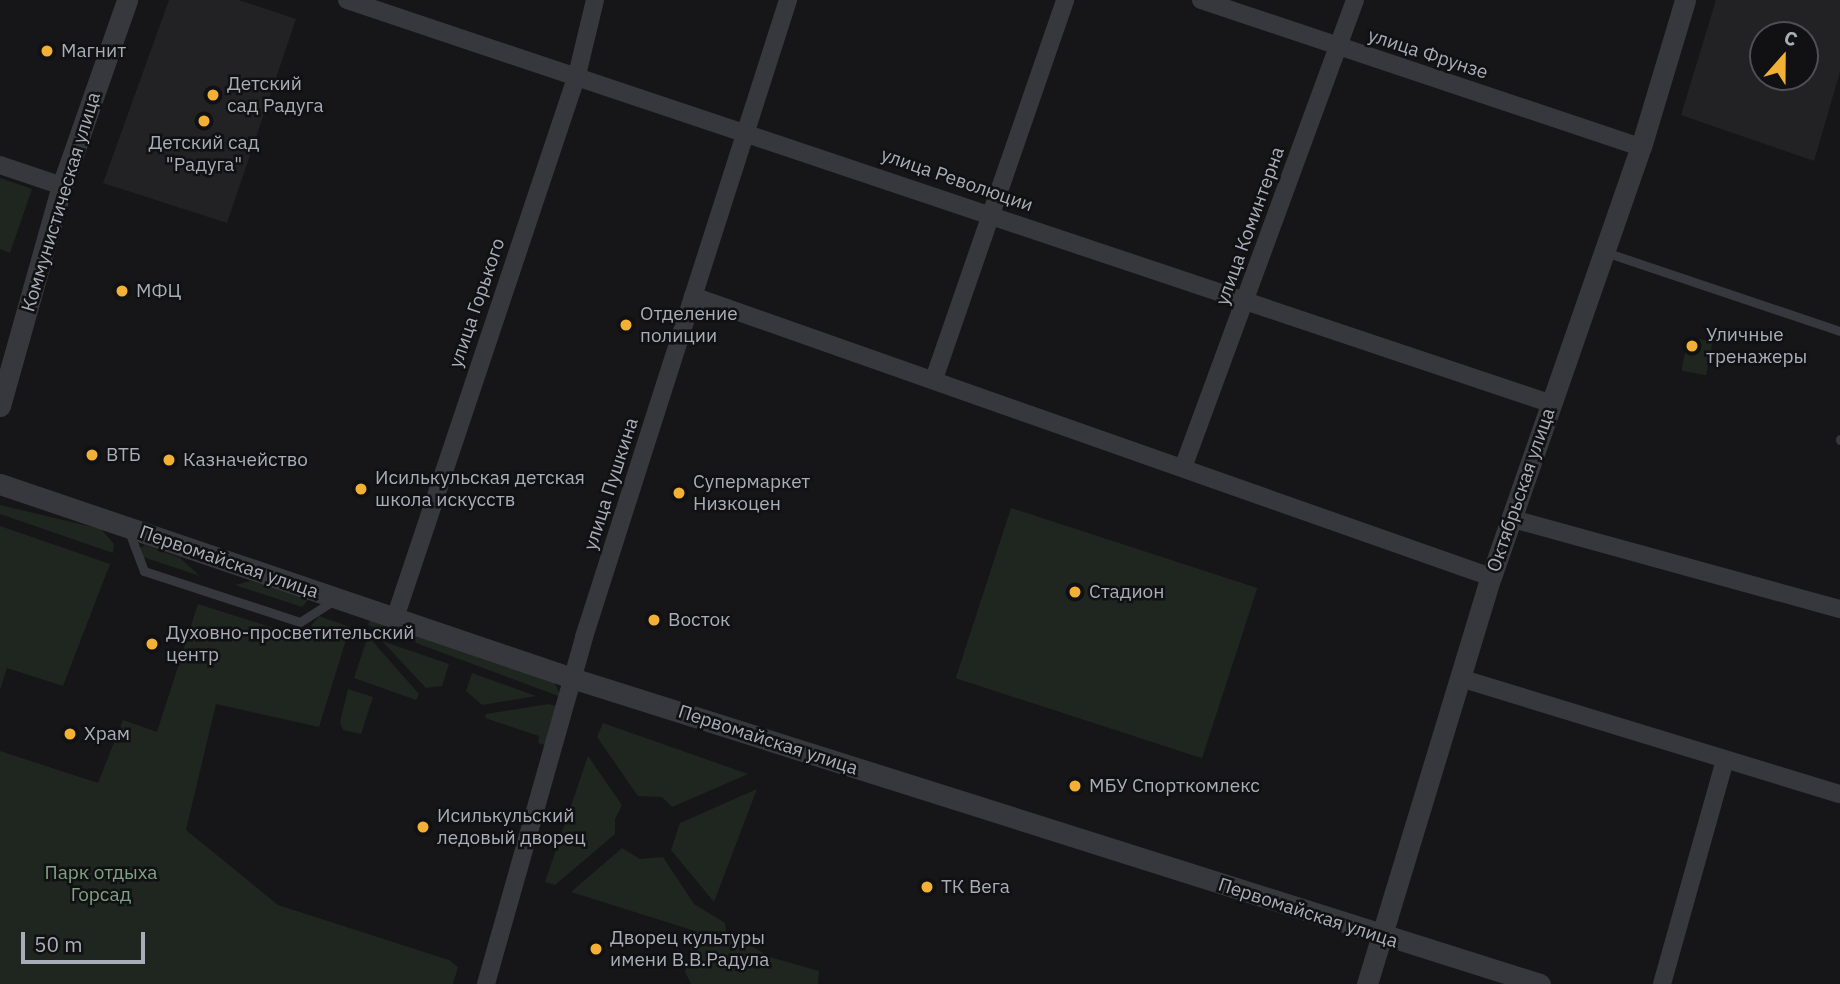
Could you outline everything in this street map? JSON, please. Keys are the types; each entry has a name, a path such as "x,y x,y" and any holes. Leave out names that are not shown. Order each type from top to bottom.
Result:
{"street":[{"name":"Коммунистическая улица","path":"0,406 62,186 127,0"},
{"name":"улица Революции","path":"347,0 747,131 1552,404"},
{"name":"улица Горького","path":"395,618 577,75 595,0"},
{"name":"улица Пушкина","path":"486,984 575,679 584,637 788,0"},
{"path":"934,379 988,212 1065,0"},
{"name":"улица Фрунзе","path":"1201,0 1641,147"},
{"name":"улица Коминтерна","path":"1184,466 1355,0"},
{"name":"Октябрьская улица","path":"1367,984 1491,577 1641,147 1685,0"},
{"path":"0,165 62,186"},
{"path":"693,296 1184,466 1491,577"},
{"name":"Первомайская улица","path":"0,484 575,679 1382,937 1540,984"},
{"path":"1513,519 1840,609"},
{"path":"1460,678 1840,794"},
{"path":"1662,984 1725,760"}],"lane":[{"path":"1603,252 1840,331"},
{"path":"127,527 144,571 300,622 337,599"}],"shaded area":[{"path":"169,0 239,0 296,19 227,223 103,183"},
{"path":"1716,0 1840,0 1840,72 1814,161 1681,115"}],"green space":[{"path":"0,178 32,189 10,253 0,249"},
{"path":"1688,337 1713,342 1706,375 1682,370"},
{"path":"0,505 101,529 114,544 113,553 0,514"},
{"path":"1011,508 1257,588 1202,758 956,678"},
{"path":"0,526 110,564 63,686 7,668 0,690"},
{"path":"145,545 180,558 200,576 143,557 140,548"},
{"path":"250,581 311,597 302,607 235,585"},
{"name":"Парк отдыха Горсад","path":"198,604 302,637 319,616 350,627 319,727 216,704 186,830 278,905 449,960 458,967 453,984 0,984 0,751 98,783 123,720 157,732"},
{"path":"370,619 553,679 561,697 368,625"},
{"path":"368,636 419,694 416,700 354,678"},
{"path":"382,641 449,664 442,686 426,688"},
{"path":"472,673 536,696 482,705 466,691"},
{"path":"348,689 373,697 361,734 343,730 340,722"},
{"path":"549,704 559,707 548,746 538,743 539,736 485,718 486,714"},
{"path":"603,723 748,774 672,807 662,797 638,796 597,737"},
{"path":"588,756 622,805 615,819 615,834 555,885 545,882"},
{"path":"757,789 714,902 671,850 680,823"},
{"path":"622,848 640,859 663,857 694,904 725,923 726,931 770,957 819,971 818,984 691,984 685,972 695,931 571,892"}],"place":[{"name":"Магнит","path":"47,51"},
{"name":"Детский сад Радуга","path":"213,95"},
{"name":"Детский сад \"Радуга\"","path":"204,121"},
{"name":"МФЦ","path":"122,291"},
{"name":"Отделение полиции","path":"626,325"},
{"name":"Уличные тренажеры","path":"1692,346"},
{"name":"ВТБ","path":"92,455"},
{"name":"Казначейство","path":"169,460"},
{"name":"Исилькульская детская школа искусств","path":"361,489"},
{"name":"Супермаркет Низкоцен","path":"679,493"},
{"name":"Стадион","path":"1075,592"},
{"name":"Восток","path":"654,620"},
{"name":"Духовно-просветительский центр","path":"152,644"},
{"name":"Храм","path":"70,734"},
{"name":"МБУ Спорткомлекс","path":"1075,786"},
{"name":"Исилькульский ледовый дворец","path":"423,827"},
{"name":"ТК Вега","path":"927,887"},
{"name":"Дворец культуры имени В.В.Радула","path":"596,949"}]}
